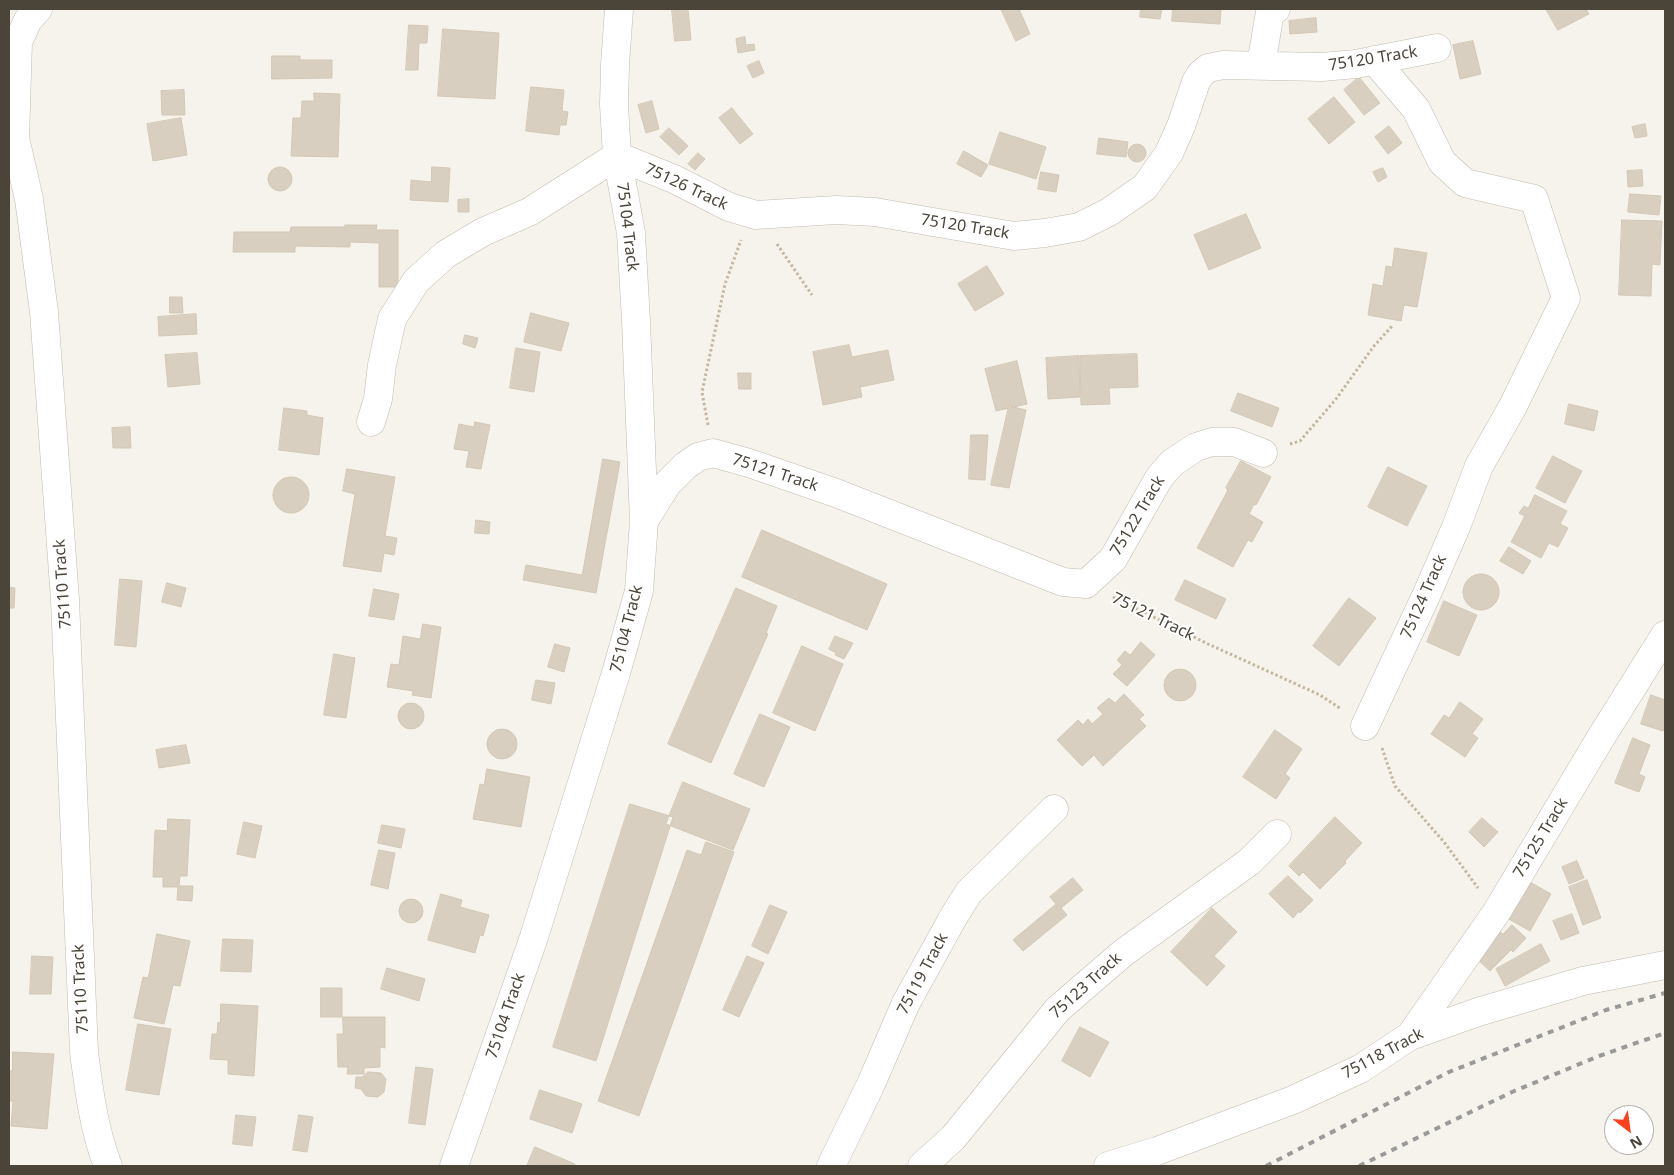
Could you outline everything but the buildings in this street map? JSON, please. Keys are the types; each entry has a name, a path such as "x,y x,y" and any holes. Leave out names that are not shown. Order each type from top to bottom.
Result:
{"street":[{"name":"75110 Track","path":"38,9 28,20 18,42 15,138 19,198 44,312 65,600 84,1052 92,1108 100,1146 108,1166"},
{"name":"75104 Track","path":"454,1166 534,937 616,673 639,591 644,522 636,321 631,233 617,156 614,95 619,9"},
{"path":"1262,65 1270,12 1276,9"},
{"name":"75120 Track","path":"754,220 836,210 875,212 1014,236 1079,227 1109,212 1145,187 1169,153 1181,126 1196,82 1200,75 1208,68 1223,65 1322,67 1356,64 1437,48"},
{"name":"75124 Track","path":"1365,726 1425,598 1456,527 1479,466 1512,408 1566,298 1534,199 1465,183 1442,162 1416,109 1374,60"},
{"path":"371,422 378,399 382,365 392,319 416,281 446,254 483,232 529,212 617,156"},
{"name":"75126 Track","path":"617,156 674,179 754,220"},
{"name":"75122 Track","path":"1063,582 1086,584 1100,573 1112,560 1159,478 1172,463 1196,447 1212,442 1234,442 1264,453"},
{"path":"644,522 667,484 684,466 698,457 713,453"},
{"name":"75121 Track","path":"713,453 749,463 836,493 1063,582"},
{"name":"75125 Track","path":"1410,1036 1496,913 1600,739 1665,635"},
{"name":"75119 Track","path":"831,1166 872,1084 906,1003 954,916 969,892 1054,809"},
{"name":"75123 Track","path":"922,1166 954,1138 1058,1009 1123,953 1249,862 1277,834"},
{"name":"75118 Track","path":"1108,1166 1157,1151 1293,1100 1360,1069 1410,1036 1478,1012 1583,981 1665,965"}],"path":[{"path":"713,453 702,392 725,284 741,240 754,220 775,240 812,295"},
{"path":"1264,453 1300,441 1336,399 1374,346 1393,325"},
{"name":"75121 Track","path":"1106,594 1206,643 1320,695 1377,735 1395,786 1444,842 1496,913"}],"railway":[{"path":"1266,1166 1449,1072 1606,1010 1665,993"},
{"path":"1359,1166 1512,1092 1599,1056 1665,1033"}]}
